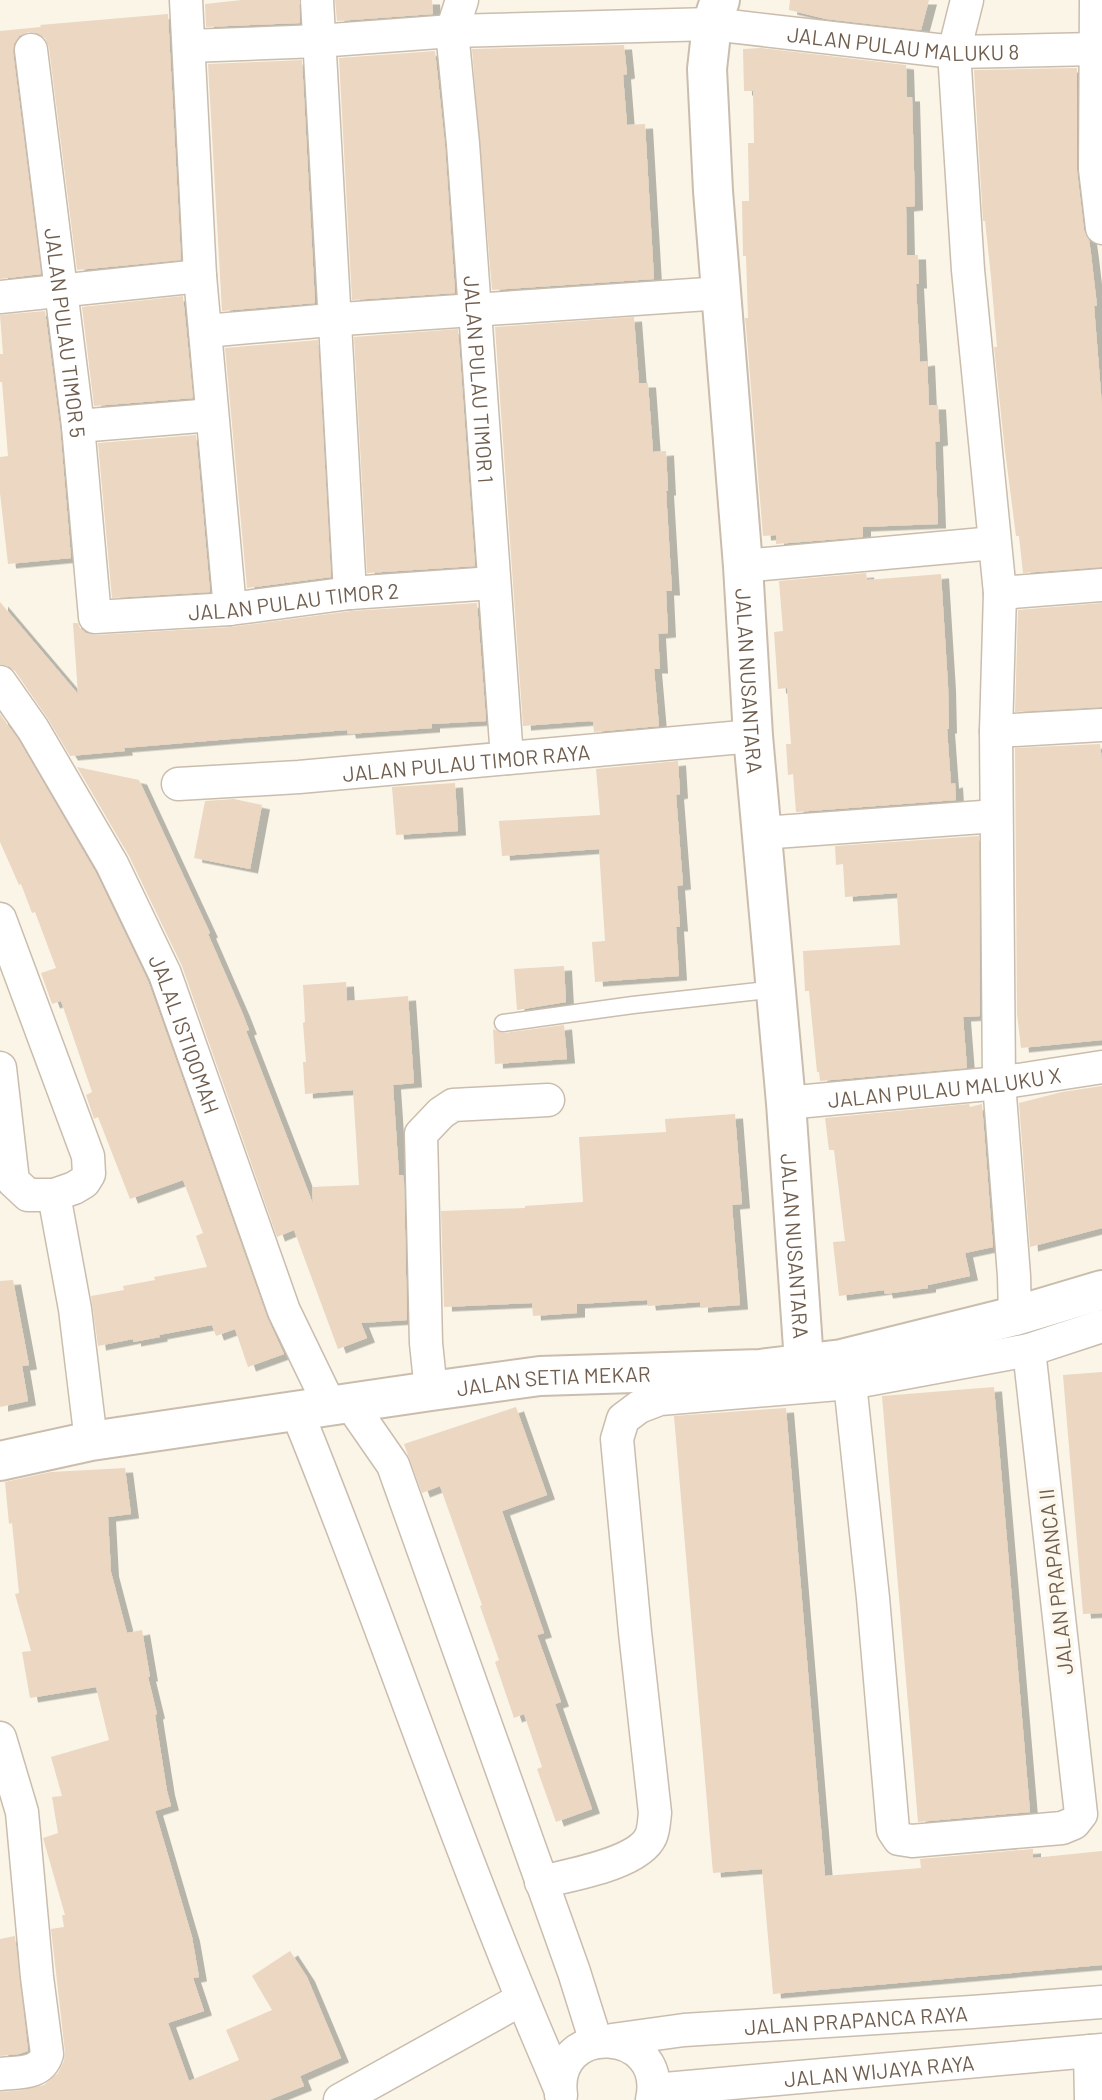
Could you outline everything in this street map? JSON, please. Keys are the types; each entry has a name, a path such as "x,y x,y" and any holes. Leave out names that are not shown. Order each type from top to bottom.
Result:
{"street":[{"path":"186,0 200,276 230,609"},
{"path":"317,0 350,593"},
{"name":"JALAN PULAU TIMOR 1","path":"462,0 452,31 463,144 507,758"},
{"name":"JALAN PRAPANCA II","path":"850,1383 873,1598 893,1830 899,1839 912,1842 1062,1828 1074,1823 1081,1814 1014,1276 999,1083 996,731 1000,593 968,270 954,52 967,0"},
{"path":"1096,0 1102,228"},
{"name":"JALAN PULAU MALUKU 8","path":"189,46 318,41 716,12 954,52 1096,49"},
{"name":"JALAN NUSANTARA","path":"716,12 707,69 713,191 743,566 753,736 786,1103 804,1362"},
{"name":"JALAN PULAU TIMOR 5","path":"31,50 78,426 95,617"},
{"path":"0,297 200,276"},
{"path":"205,331 722,293"},
{"path":"78,426 212,415"},
{"path":"743,566 994,543"},
{"name":"JALAN PULAU TIMOR 2","path":"95,617 230,609 350,593 493,583"},
{"path":"1000,593 1102,585"},
{"name":"JALAL ISTIQOMAH","path":"0,682 33,729 112,864 166,974 284,1311 325,1407"},
{"path":"996,731 1102,725"},
{"name":"JALAN PULAU TIMOR RAYA","path":"178,784 299,777 753,736"},
{"path":"761,833 996,816"},
{"path":"0,919 88,1156 89,1174 84,1182 54,1195 28,1195 13,1181 0,1068"},
{"name":"JALAN PULAU MALUKU X","path":"786,1103 999,1083 1102,1067"},
{"path":"431,1391 426,1343 421,1134 441,1112 453,1105 548,1100"},
{"path":"54,1195 75,1309 91,1441"},
{"name":"JALAN SETIA MEKAR","path":"0,1461 91,1441 541,1377 760,1369 1022,1333 1102,1290"},
{"path":"541,1882 619,1861 638,1851 651,1836 655,1814 617,1439 622,1419 639,1407 660,1399 850,1383 1022,1333 1102,1326"},
{"path":"325,1407 393,1465 541,1882 574,1972 604,2041"},
{"path":"325,1407 327,1486 560,2093"},
{"path":"0,1738 22,1812 47,2054 45,2063 38,2068 0,2074"},
{"path":"340,2100 522,1999"},
{"name":"JALAN PRAPANCA RAYA","path":"604,2041 684,2030 1102,2002"},
{"path":"560,2093 562,2072 570,2058 581,2048 604,2041 629,2046 643,2057 652,2073 653,2095"},
{"path":"1091,2100 1096,2051"},
{"name":"JALAN WIJAYA RAYA","path":"653,2095 1096,2051"}],"lane":[{"path":"503,1023 776,989"}],"building":[{"path":"242,0 299,0 300,23 206,27 205,4"},
{"path":"335,0 432,0 433,14 337,21"},
{"path":"790,0 929,0 921,30 826,19 789,10"},
{"path":"168,14 181,260 77,270 49,48 45,38 29,32 19,36 13,52 41,274 0,279 0,31"},
{"path":"624,45 627,74 623,75 627,125 645,124 654,279 492,290 472,49"},
{"path":"761,48 906,65 907,97 912,97 915,206 906,207 907,255 918,255 919,284 916,284 920,362 927,361 929,405 938,405 940,441 935,442 938,524 863,527 863,537 776,544 776,535 763,536 745,318 748,318 742,201 749,201 748,143 754,143 753,91 744,91 743,49"},
{"path":"435,51 445,146 455,293 352,300 339,58"},
{"path":"302,60 315,303 222,311 208,64"},
{"path":"1077,68 1077,171 1097,306 1094,306 1102,406 1102,567 1023,573 1004,443 994,347 997,347 983,221 974,70"},
{"path":"183,296 193,398 94,406 82,307"},
{"path":"45,311 60,428 71,558 8,564 0,493 0,457 8,456 0,382 0,354 3,354 0,315"},
{"path":"634,317 639,383 648,383 653,452 666,451 672,591 666,591 668,633 658,634 660,669 654,669 659,726 594,732 593,722 589,721 523,726 495,327"},
{"path":"458,329 475,566 367,573 354,337"},
{"path":"318,340 331,577 247,588 225,348"},
{"path":"196,435 210,592 112,598 98,443"},
{"path":"866,573 867,580 941,574 948,686 947,729 951,784 955,783 956,800 796,812 793,774 788,775 786,744 791,744 787,688 778,689 774,632 783,631 779,581"},
{"path":"0,602 78,694 73,623 78,623 86,633 96,635 231,627 352,611 477,603 486,721 432,724 432,728 348,734 347,730 124,748 125,751 70,756 15,671 0,664"},
{"path":"1102,603 1102,707 1015,712 1018,610"},
{"path":"0,714 18,739 96,873 148,981 267,1317 284,1354 248,1367 235,1329 216,1336 212,1325 133,1342 133,1339 98,1346 91,1296 124,1290 123,1286 155,1280 154,1277 207,1267 196,1236 203,1233 183,1180 130,1199 98,1117 94,1119 86,1095 92,1092 61,1001 52,1004 41,973 56,968 35,912 32,913 0,842"},
{"path":"1100,744 1102,1040 1021,1048 1017,1014 1015,748"},
{"path":"678,761 680,794 676,795 683,885 677,886 679,976 595,982 592,942 605,941 599,849 502,856 499,821 600,815 596,769"},
{"path":"77,767 139,780 210,933 208,934 249,1030 246,1031 313,1204 312,1187 359,1185 353,1090 305,1094 303,985 346,982 347,1001 408,996 414,1083 393,1085 399,1175 403,1175 404,1182 407,1320 361,1323 367,1338 338,1349 294,1230 277,1237 182,966 129,856"},
{"path":"455,783 458,831 396,835 392,787"},
{"path":"234,799 262,805 250,869 194,858 205,801"},
{"path":"979,836 980,1016 963,1017 967,1068 820,1081 809,991 805,991 803,951 900,945 897,893 845,897 843,864 836,865 835,846"},
{"path":"564,966 566,1002 517,1010 514,969"},
{"path":"564,1025 567,1059 495,1064 493,1029 504,1033"},
{"path":"1102,1086 1102,1228 1030,1247 1019,1103 1062,1092"},
{"path":"969,1104 970,1107 982,1104 993,1247 965,1253 970,1276 928,1285 928,1288 885,1294 884,1290 839,1296 833,1242 845,1241 834,1150 829,1150 825,1118"},
{"path":"735,1114 742,1204 732,1205 740,1305 700,1308 700,1302 648,1306 647,1300 577,1304 577,1313 533,1316 532,1303 444,1307 441,1211 525,1208 583,1202 579,1137 666,1132 665,1119"},
{"path":"13,1280 29,1365 22,1366 28,1401 0,1407 0,1281"},
{"path":"1102,1372 1102,1613 1083,1614 1063,1375"},
{"path":"994,1387 1030,1812 918,1822 882,1396"},
{"path":"516,1407 547,1495 502,1511 544,1633 537,1635 561,1702 555,1704 592,1809 556,1822 537,1769 542,1767 524,1714 514,1718 495,1662 499,1660 480,1606 482,1605 440,1486 422,1493 404,1444"},
{"path":"786,1408 825,1876 921,1868 920,1859 1033,1849 1033,1858 1102,1851 1102,1965 773,1994 762,1869 713,1873 674,1416"},
{"path":"125,1468 131,1514 108,1517 111,1572 127,1633 142,1630 171,1806 155,1811 192,1937 199,1977 193,1978 204,2011 168,2023 189,2081 239,2060 226,2030 272,2010 252,1976 290,1951 307,1977 341,2058 300,2076 304,2086 269,2100 0,2100 0,2092 44,2085 58,2073 64,2061 51,1929 64,1927 62,1915 65,1915 43,1838 58,1833 52,1797 62,1796 51,1757 109,1740 96,1687 30,1698 22,1652 31,1651 15,1594 19,1593 5,1482 51,1472"},
{"path":"15,1936 28,2051 0,2056 0,1939"}]}
